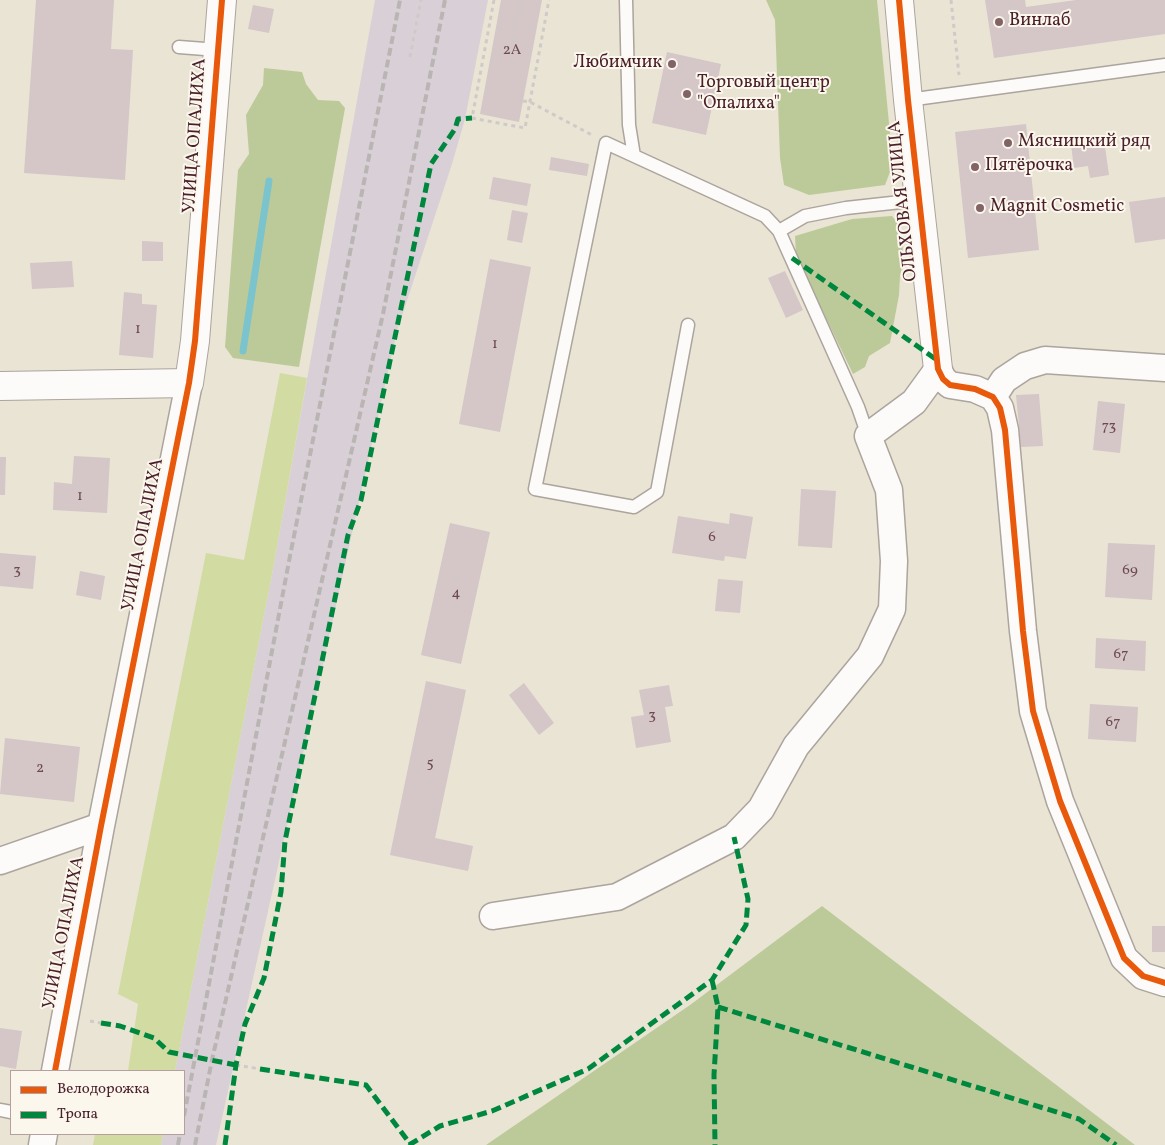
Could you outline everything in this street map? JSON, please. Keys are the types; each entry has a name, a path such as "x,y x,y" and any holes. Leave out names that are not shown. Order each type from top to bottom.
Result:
{"street":[{"name":"УЛИЦА ОПАЛИХА","path":"55,1070 101,826 189,383 195,341 222,0"},
{"name":"ОЛЬХОВАЯ УЛИЦА","path":"899,0 908,100 938,369"},
{"path":"993,397 1004,380 1025,366 1045,360 1165,368"},
{"path":"493,916 617,896 734,837 761,809 796,746 870,656 892,609 894,560 889,490 868,436 914,402 938,369 943,379 950,385 975,389 993,397 1000,408 1005,430 1023,631 1033,711 1060,800 1124,958 1143,976 1165,983"},
{"path":"0,386 189,383"},
{"path":"0,860 101,826"}],"lane":[{"path":"626,0 629,125 634,156"},
{"path":"179,47 218,50"},
{"path":"908,100 1165,65"},
{"path":"688,325 656,492 634,508 535,489 606,143 765,216 779,231 858,407 868,436"},
{"path":"779,231 805,216 846,208 920,200"}],"path":[{"path":"410,57 421,0"},
{"path":"494,0 472,118 525,128 549,0"},
{"path":"510,57 521,0"},
{"path":"951,0 960,93"},
{"path":"523,101 530,102 606,143"},
{"path":"236,1065 260,1069"}],"shaded area":[{"path":"375,0 488,0 465,119 397,331 216,1145 161,1145 163,1135 185,1135 185,1070 175,1070 273,569"}],"green space":[{"path":"766,0 877,0 893,164 885,185 809,195 784,185 780,158 775,20"},
{"path":"264,68 302,72 306,84 318,100 339,101 345,108 299,367 233,358 225,347 238,170 249,154 246,115 263,85"},
{"path":"892,216 899,225 904,257 890,343 869,356 865,367 853,374 796,256 795,236 852,219"},
{"path":"280,373 307,378 273,569 175,1070 128,1070 138,1004 118,994 206,553 244,560"},
{"path":"822,906 1135,1145 486,1145 690,1005"},
{"path":"95,1135 163,1135 161,1145 93,1145"}],"building":[{"path":"36,0 114,0 111,49 133,50 125,180 24,173"},
{"path":"501,0 542,0 519,122 480,114"},
{"path":"985,0 1025,0 1026,7 1076,0 1165,0 1165,34 994,58"},
{"path":"253,5 274,9 269,33 248,29"},
{"name":"Торговый центр \"Опалиха\"","path":"667,52 721,64 706,135 652,123"},
{"path":"1026,124 1039,250 968,258 955,132"},
{"path":"1104,140 1109,175 1090,178 1088,166 1074,168 1071,145"},
{"path":"551,157 589,164 587,176 549,170"},
{"path":"493,177 531,184 527,206 489,199"},
{"path":"1165,197 1165,239 1135,243 1129,202"},
{"path":"512,210 528,213 522,243 507,240"},
{"path":"142,241 163,242 163,261 142,261"},
{"path":"490,259 531,267 500,432 459,424"},
{"path":"72,261 74,287 32,289 30,263"},
{"path":"785,271 803,310 786,318 768,278"},
{"path":"124,292 142,294 142,304 157,305 153,358 119,355"},
{"path":"1039,394 1043,446 1021,447 1016,395"},
{"path":"1098,401 1125,404 1120,453 1093,450"},
{"path":"74,456 110,458 107,513 53,510 54,482 72,484"},
{"path":"0,457 6,457 5,495 0,495"},
{"path":"801,489 836,491 832,548 798,546"},
{"path":"730,513 753,517 746,559 725,556 724,561 672,553 678,516 729,524"},
{"path":"450,523 490,532 461,664 421,655"},
{"path":"1108,543 1155,545 1152,600 1105,597"},
{"path":"0,553 36,556 33,589 0,586"},
{"path":"80,571 105,576 101,600 76,595"},
{"path":"718,579 743,581 740,613 715,611"},
{"path":"1096,638 1146,641 1145,671 1095,668"},
{"path":"426,681 466,690 435,838 473,846 468,871 390,855"},
{"path":"524,683 554,723 539,735 509,695"},
{"path":"669,685 673,706 665,707 671,742 636,748 631,717 644,715 639,690"},
{"path":"1090,704 1138,707 1136,742 1088,739"},
{"path":"5,738 80,747 74,802 0,794"},
{"path":"1152,926 1165,926 1165,952 1152,952"},
{"path":"0,1028 22,1031 16,1069 0,1066"}],"waterway":[{"path":"243,351 269,181"}],"railway":[{"path":"185,1111 290,556 400,0"},
{"path":"195,1145 212,1060 383,314 445,0"},
{"path":"178,1145 180,1135"}],"marked path":[{"path":"225,1145 236,1065 245,1024 264,978 281,892 285,841 348,535 361,500 431,164 455,129 458,119 472,118"},
{"path":"792,258 937,360"},
{"path":"409,1145 440,1126 492,1111 588,1069 712,980 746,925 748,899 734,837"},
{"path":"712,980 718,1007 714,1075 715,1145"},
{"path":"718,1007 1079,1119 1116,1145"},
{"path":"101,1023 120,1026 154,1038 169,1052 236,1065"},
{"path":"260,1069 366,1085 411,1145"}],"cycle path":[{"path":"55,1070 101,826 189,383 195,341 222,0"},
{"path":"899,0 908,100 938,369 943,379 950,385 975,389 993,397 1000,408 1005,430 1023,631 1033,711 1060,801 1124,958 1143,976 1165,983"}],"place":[{"name":"Винлаб","path":"999,22"},
{"name":"Любимчик","path":"672,64"},
{"name":"Торговый центр \"Опалиха\"","path":"687,94"},
{"name":"Мясницкий ряд","path":"1008,143"},
{"name":"Пятёрочка","path":"975,167"},
{"name":"Magnit Cosmetic","path":"980,208"}]}
